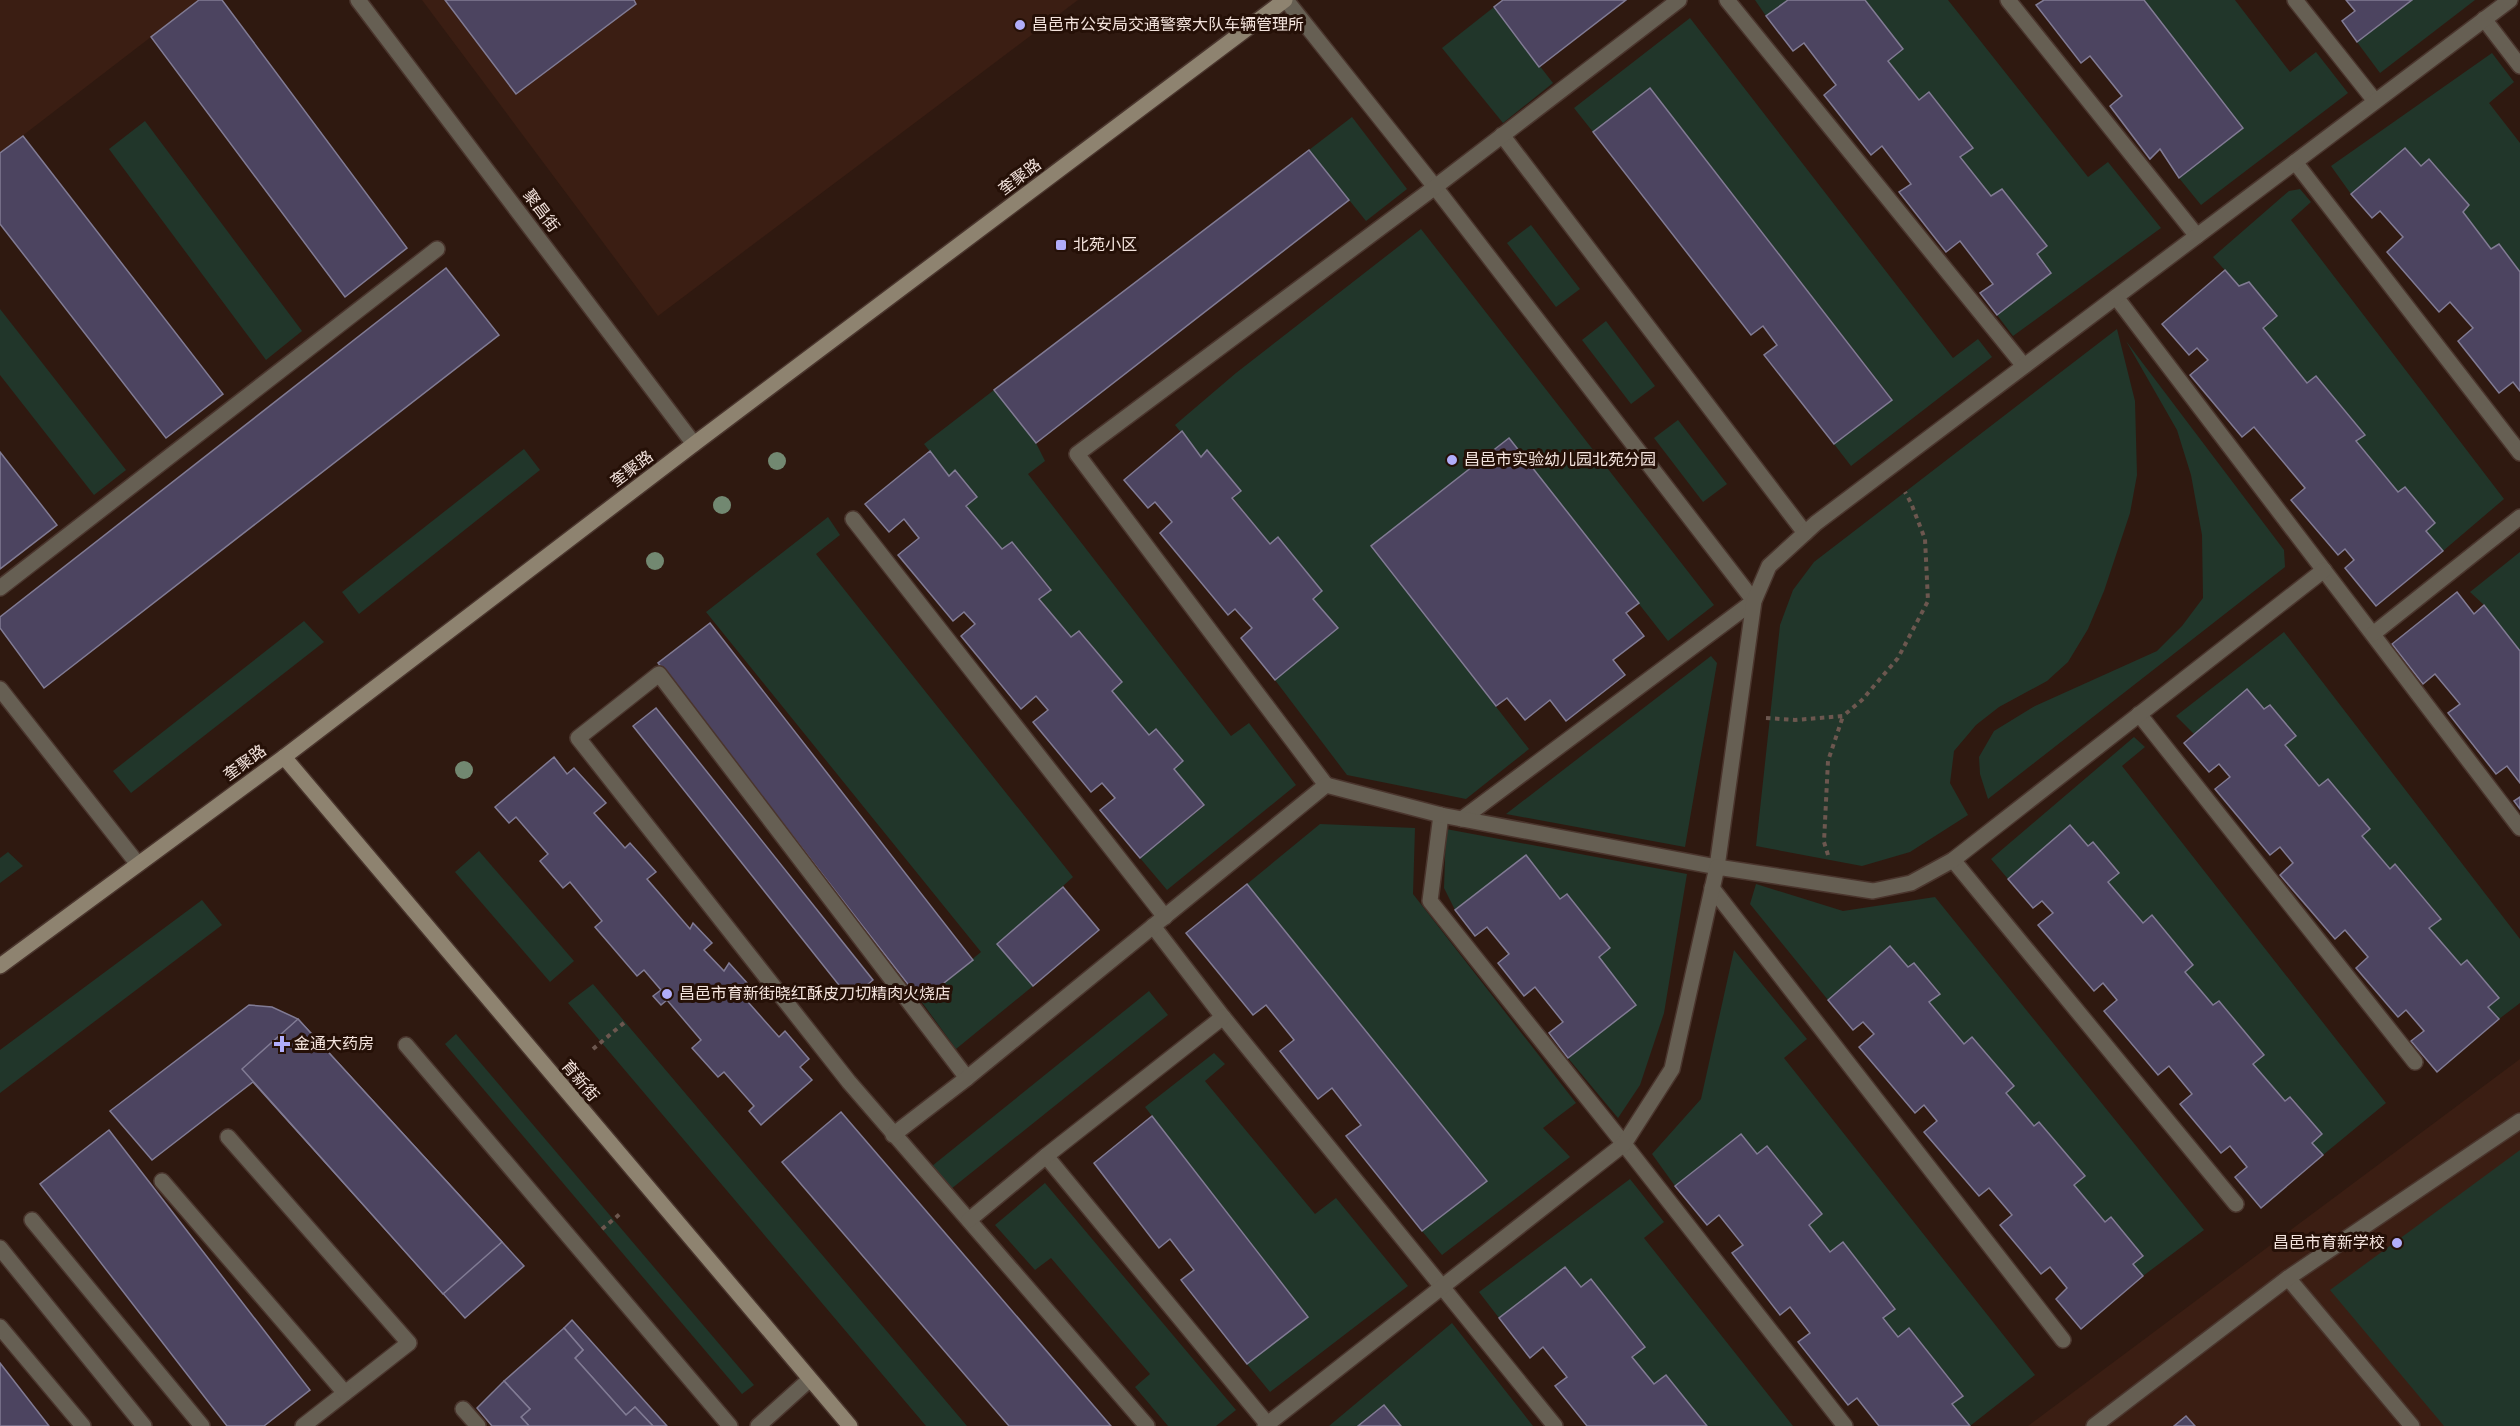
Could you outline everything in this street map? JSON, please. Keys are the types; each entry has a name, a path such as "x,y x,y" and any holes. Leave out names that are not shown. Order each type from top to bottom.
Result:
{"street":[{"name":"聚昌街","path":"358,0 694,444"},
{"name":"奎聚路","path":"0,966 284,757 694,444 1285,0"},
{"path":"1285,0 1435,187 1755,601"},
{"path":"1679,0 1435,187 1077,453 1326,785 1442,815 1717,867 1873,891 1911,883 1953,860 2324,570"},
{"path":"1727,0 2024,366"},
{"path":"2008,0 2197,236"},
{"path":"2295,0 2375,101"},
{"path":"1046,1156 1267,1425 1442,1288 1624,1144 1672,1069 1717,867 1755,601 1769,566 1805,533 1889,468 2510,0"},
{"path":"2484,19 2520,66"},
{"path":"1502,135 1805,533"},
{"path":"2295,162 2520,453"},
{"path":"0,588 437,249"},
{"path":"2116,297 2520,828"},
{"path":"2373,634 2520,517"},
{"path":"853,519 1159,922 1223,1017 1555,1426"},
{"path":"1462,819 1755,601"},
{"path":"967,1078 659,674 578,738 849,1083 1147,1426"},
{"path":"0,689 137,863"},
{"path":"2139,714 2415,1062"},
{"name":"育新街","path":"284,757 850,1426"},
{"path":"894,1135 1326,785"},
{"path":"1442,815 1430,901 1845,1426"},
{"path":"1953,860 2236,1204"},
{"path":"1712,888 2063,1340"},
{"path":"969,1220 1046,1156 1223,1017"},
{"path":"406,1045 730,1426"},
{"path":"2094,1426 2288,1278 2520,1121"},
{"path":"228,1137 409,1343 303,1426"},
{"path":"162,1181 345,1394"},
{"path":"32,1220 202,1426"},
{"path":"0,1248 144,1426"},
{"path":"2288,1278 2412,1426"},
{"path":"0,1327 83,1426"},
{"path":"758,1426 809,1380"},
{"path":"463,1409 478,1426"}],"path":[{"path":"1835,885 1824,842 1828,761 1843,716 1862,700 1898,658 1928,601 1925,539 1911,503 1889,468"},
{"path":"1738,716 1795,720 1843,716"},
{"path":"592,1049 625,1022"},
{"path":"602,1229 621,1213"}],"shaded area":[{"path":"0,0 199,0 0,153"},
{"path":"422,0 1078,0 658,316"},
{"name":"昌邑市育新学校","path":"2520,1059 2520,1426 2028,1426"}],"green space":[{"path":"1755,0 1788,0 1766,16"},
{"path":"1865,0 1948,0 2088,177 2108,162 2161,228 2013,336 1997,315 2051,273 2037,254 2046,246 2003,190 1991,196 1960,157 1972,147 1929,92 1919,100 1888,61 1903,49"},
{"path":"2144,0 2235,0 2290,72 2316,52 2348,93 2201,205 2179,178"},
{"path":"2412,0 2475,0 2380,73 2357,42"},
{"path":"1494,7 1553,83 1503,123 1442,48"},
{"path":"1690,18 1953,358 1978,339 1992,357 1851,466 1834,444 1892,399 1651,89 1593,132 1574,108"},
{"path":"2492,53 2514,82 2489,103 2520,143 2520,272 2499,244 2491,249 2463,212 2468,204 2429,159 2421,166 2405,148 2351,194 2331,166"},
{"path":"1352,117 1407,189 1366,221 1309,150"},
{"path":"145,121 302,331 266,360 109,149"},
{"path":"2300,189 2311,202 2291,220 2504,499 2443,551 2426,531 2435,523 2405,487 2398,492 2356,441 2364,434 2316,376 2307,383 2263,328 2277,316 2249,282 2239,286 2213,257 2289,191"},
{"path":"1531,225 1580,289 1556,307 1507,243"},
{"path":"1421,229 1714,605 1668,641 1509,438 1371,546 1529,749 1466,799 1347,775 1275,680 1337,628 1313,599 1322,591 1278,538 1270,544 1175,425 1236,373"},
{"path":"0,309 126,470 94,495 0,375"},
{"path":"1606,321 1655,386 1631,404 1582,340"},
{"path":"2117,329 2135,401 2137,475 2130,513 2104,591 2088,629 2068,662 2047,681 1999,707 1976,725 1954,751 1950,783 1968,815 1910,852 1862,866 1756,846 1780,625 1793,590 1814,562"},
{"path":"2126,341 2284,550 2285,567 1988,799 1980,774 1979,757 1994,731 2035,706 2157,651 2182,626 2203,598 2202,535 2191,475 2177,430"},
{"path":"994,390 1036,443 1045,461 1028,474 1231,736 1249,723 1296,785 1167,890 1140,858 1204,806 1174,769 1183,761 1156,729 1149,735 1112,691 1122,682 1080,631 1071,637 1040,599 1051,589 1012,542 1002,549 966,506 977,497 955,470 949,476 924,444"},
{"path":"1678,420 1727,484 1703,502 1654,438"},
{"path":"524,449 540,470 359,614 342,592"},
{"path":"828,517 840,535 816,554 1073,877 998,944 1033,986 956,1049 921,1001 981,952 706,612"},
{"path":"2520,552 2520,651 2484,605 2470,592"},
{"path":"304,621 324,642 131,793 113,771"},
{"path":"2284,632 2520,939 2520,1003 2499,1019 2488,1007 2498,998 2461,965 2429,928 2441,918 2395,865 2390,869 2362,836 2370,828 2328,780 2319,786 2285,745 2295,736 2264,709 2247,689 2194,734 2176,716"},
{"path":"1711,656 1717,663 1685,847 1506,814"},
{"path":"2134,737 2145,747 2122,766 2386,1103 2323,1155 2312,1143 2322,1134 2291,1097 2285,1101 2253,1064 2264,1055 2219,1001 2213,1005 2185,972 2193,965 2152,916 2143,923 2108,882 2119,872 2093,842 2088,846 2070,826 2008,879 1991,859"},
{"path":"1320,824 1415,828 1413,894 1576,1103 1543,1128 1570,1157 1442,1255 1422,1231 1486,1181 1247,884"},
{"path":"1446,829 1687,874 1664,1013 1640,1085 1618,1118 1568,1058 1636,1005 1599,957 1610,947 1567,894 1560,899 1526,856 1455,910 1444,888"},
{"path":"479,851 574,961 550,982 455,872"},
{"path":"8,852 23,866 0,883 0,858"},
{"path":"1756,884 1843,911 1935,897 2204,1230 2143,1276 2133,1264 2143,1255 2111,1218 2105,1222 2074,1185 2085,1176 2039,1122 2034,1126 2006,1093 2014,1086 1972,1037 1964,1044 1929,1002 1940,993 1914,963 1908,967 1890,947 1828,1000 1750,904"},
{"path":"202,900 222,925 0,1093 0,1050"},
{"path":"1734,950 1807,1039 1784,1058 2035,1375 1970,1426 1952,1404 1963,1395 1910,1329 1898,1337 1883,1318 1895,1308 1843,1243 1830,1252 1809,1225 1821,1214 1768,1147 1757,1154 1741,1134 1675,1186 1652,1154 1701,1099"},
{"path":"593,984 967,1426 926,1426 568,1003"},
{"path":"1149,991 1168,1015 951,1189 932,1166"},
{"path":"456,1034 754,1385 742,1394 445,1044"},
{"path":"1214,1053 1225,1064 1205,1081 1315,1214 1336,1198 1408,1286 1270,1392 1247,1364 1307,1317 1145,1107"},
{"path":"2520,1150 2520,1426 2444,1426 2330,1290"},
{"path":"1630,1179 1664,1222 1644,1238 1793,1426 1707,1426 1666,1375 1654,1384 1632,1357 1645,1347 1591,1279 1581,1287 1565,1267 1499,1318 1479,1292"},
{"path":"1045,1183 1236,1410 1216,1426 1168,1426 1135,1387 1150,1374 1051,1258 1035,1270 995,1225"},
{"path":"1452,1323 1533,1426 1401,1426 1384,1405 1358,1426 1329,1426"}],"building":[{"path":"199,0 222,0 407,248 345,297 151,37"},
{"path":"445,0 634,0 636,4 516,94"},
{"path":"1503,0 1626,0 1539,67 1494,7"},
{"path":"1788,0 1865,0 1903,49 1888,61 1919,100 1929,92 1973,148 1960,157 1991,196 2002,189 2047,246 2037,254 2051,273 1997,315 1980,293 1993,284 1960,241 1946,252 1899,192 1911,184 1882,146 1871,155 1824,95 1836,85 1804,43 1793,51 1766,16"},
{"path":"2044,0 2144,0 2243,128 2179,178 2160,149 2150,159 2110,106 2122,96 2090,56 2081,63 2036,5"},
{"path":"2346,0 2412,0 2357,42 2342,21 2355,11"},
{"path":"1650,88 1892,400 1834,444 1764,355 1777,345 1763,326 1751,335 1593,132"},
{"path":"23,136 223,394 166,438 0,224 0,153"},
{"path":"2405,148 2421,166 2429,159 2469,205 2463,212 2491,249 2499,244 2520,272 2520,391 2513,382 2499,393 2458,341 2473,328 2450,302 2439,312 2387,252 2403,237 2380,211 2372,218 2351,194"},
{"path":"1309,150 1349,200 1036,443 994,390"},
{"path":"446,268 499,335 44,688 0,628 0,617"},
{"path":"2225,270 2239,286 2249,282 2277,316 2263,328 2307,383 2316,376 2365,435 2356,441 2398,492 2405,487 2435,523 2426,531 2443,551 2376,606 2345,568 2354,560 2345,549 2338,555 2291,500 2305,488 2254,427 2242,437 2190,375 2208,360 2197,348 2189,355 2162,324"},
{"path":"1182,431 1201,457 1207,450 1241,491 1232,498 1270,544 1278,537 1322,591 1313,599 1338,628 1275,680 1241,638 1252,628 1235,609 1228,615 1160,533 1172,522 1155,502 1148,508 1124,480"},
{"path":"1509,438 1639,603 1626,613 1644,636 1613,660 1625,675 1566,721 1550,700 1525,720 1507,698 1496,706 1371,546"},
{"path":"930,451 949,476 955,470 977,497 966,506 1002,549 1012,542 1051,590 1039,599 1071,637 1079,631 1122,682 1112,691 1149,735 1156,729 1183,761 1174,769 1204,805 1140,858 1100,810 1115,798 1102,783 1091,792 1033,722 1048,710 1036,696 1021,709 961,636 975,624 964,612 953,621 898,555 919,538 904,519 889,532 865,504"},
{"path":"0,452 57,525 0,569"},
{"path":"2457,592 2474,614 2484,605 2520,651 2520,783 2507,766 2496,774 2448,713 2460,704 2435,674 2423,684 2392,644"},
{"path":"710,623 973,960 921,1001 658,663"},
{"path":"2247,689 2264,709 2270,705 2296,736 2285,745 2319,786 2328,779 2370,829 2362,836 2390,869 2395,864 2441,919 2429,928 2461,965 2467,960 2499,998 2488,1007 2499,1019 2437,1072 2411,1041 2424,1031 2406,1010 2398,1017 2356,968 2368,957 2345,930 2335,939 2280,875 2293,863 2280,847 2270,855 2215,789 2230,777 2219,764 2209,772 2184,743"},
{"path":"656,708 873,980 850,999 633,726"},
{"path":"554,757 567,774 574,768 606,803 594,813 625,848 630,843 656,872 647,879 690,929 693,923 712,943 704,950 724,971 729,963 757,994 748,1002 779,1037 785,1031 809,1059 800,1067 812,1080 761,1125 749,1111 754,1106 724,1072 718,1077 692,1048 701,1040 667,1000 661,1005 653,996 661,990 644,970 637,976 595,927 602,921 570,882 563,888 540,861 548,854 516,817 509,823 495,807"},
{"path":"2520,797 2520,809 2514,801"},
{"path":"2070,825 2088,846 2093,842 2119,873 2108,882 2143,923 2152,915 2193,965 2185,972 2213,1005 2219,1001 2264,1055 2253,1064 2285,1101 2290,1097 2322,1134 2312,1143 2323,1155 2261,1208 2235,1177 2247,1167 2230,1146 2221,1153 2180,1104 2192,1094 2169,1066 2158,1075 2104,1011 2117,1000 2103,983 2094,991 2038,925 2053,913 2042,901 2033,908 2008,879"},
{"path":"1526,855 1560,899 1567,894 1610,948 1599,957 1636,1005 1568,1058 1549,1033 1563,1022 1535,987 1524,996 1498,963 1509,954 1487,927 1475,936 1455,910"},
{"path":"1247,884 1487,1181 1422,1231 1346,1136 1361,1125 1332,1088 1318,1099 1280,1051 1294,1040 1266,1005 1253,1015 1186,933"},
{"path":"1063,887 1099,930 1033,986 997,944"},
{"path":"1890,946 1908,967 1914,963 1940,994 1929,1002 1964,1044 1972,1037 2014,1086 2006,1093 2034,1126 2039,1122 2085,1176 2074,1185 2105,1222 2111,1217 2143,1256 2133,1264 2143,1276 2081,1329 2056,1299 2067,1288 2050,1267 2041,1274 2000,1225 2012,1215 1989,1188 1979,1196 1924,1132 1937,1121 1924,1105 1915,1113 1859,1047 1874,1034 1863,1022 1853,1030 1828,1000"},
{"path":"249,1005 272,1007 298,1019 524,1266 465,1318 253,1082 152,1160 110,1111"},
{"path":"298,1019 502,1242 443,1294 242,1069"},
{"path":"841,1112 1111,1426 1009,1426 782,1162"},
{"path":"1152,1116 1308,1317 1247,1364 1181,1280 1194,1270 1170,1239 1159,1248 1094,1163"},
{"path":"109,1130 310,1390 264,1426 227,1426 40,1184"},
{"path":"1741,1134 1757,1154 1767,1146 1822,1214 1809,1225 1830,1252 1843,1242 1895,1309 1883,1318 1898,1337 1909,1328 1963,1396 1952,1404 1970,1426 1879,1426 1857,1398 1848,1405 1798,1342 1810,1333 1790,1307 1780,1315 1732,1253 1743,1245 1719,1215 1707,1225 1675,1186"},
{"path":"1565,1267 1581,1287 1591,1279 1645,1347 1632,1357 1654,1384 1666,1375 1707,1426 1587,1426 1555,1386 1567,1377 1543,1347 1530,1358 1499,1318"},
{"path":"572,1320 667,1426 653,1426 635,1407 626,1415 575,1358 583,1350 564,1328"},
{"path":"564,1328 583,1350 575,1358 626,1415 635,1407 653,1426 529,1426 521,1417 530,1409 504,1381"},
{"path":"0,1363 49,1426 0,1426"},
{"path":"504,1381 530,1409 521,1417 529,1426 492,1426 477,1408"},
{"path":"1384,1405 1401,1426 1358,1426"},
{"path":"2186,1416 2195,1426 2174,1426"}],"place":[{"name":"昌邑市公安局交通警察大队车辆管理所","path":"1020,25"},
{"name":"北苑小区","path":"1061,245"},
{"name":"昌邑市实验幼儿园北苑分园","path":"1452,460"},
{"name":"昌邑市育新街晓红酥皮刀切精肉火烧店","path":"667,994"},
{"name":"金通大药房","path":"282,1044"},
{"name":"昌邑市育新学校","path":"2397,1243"}]}
